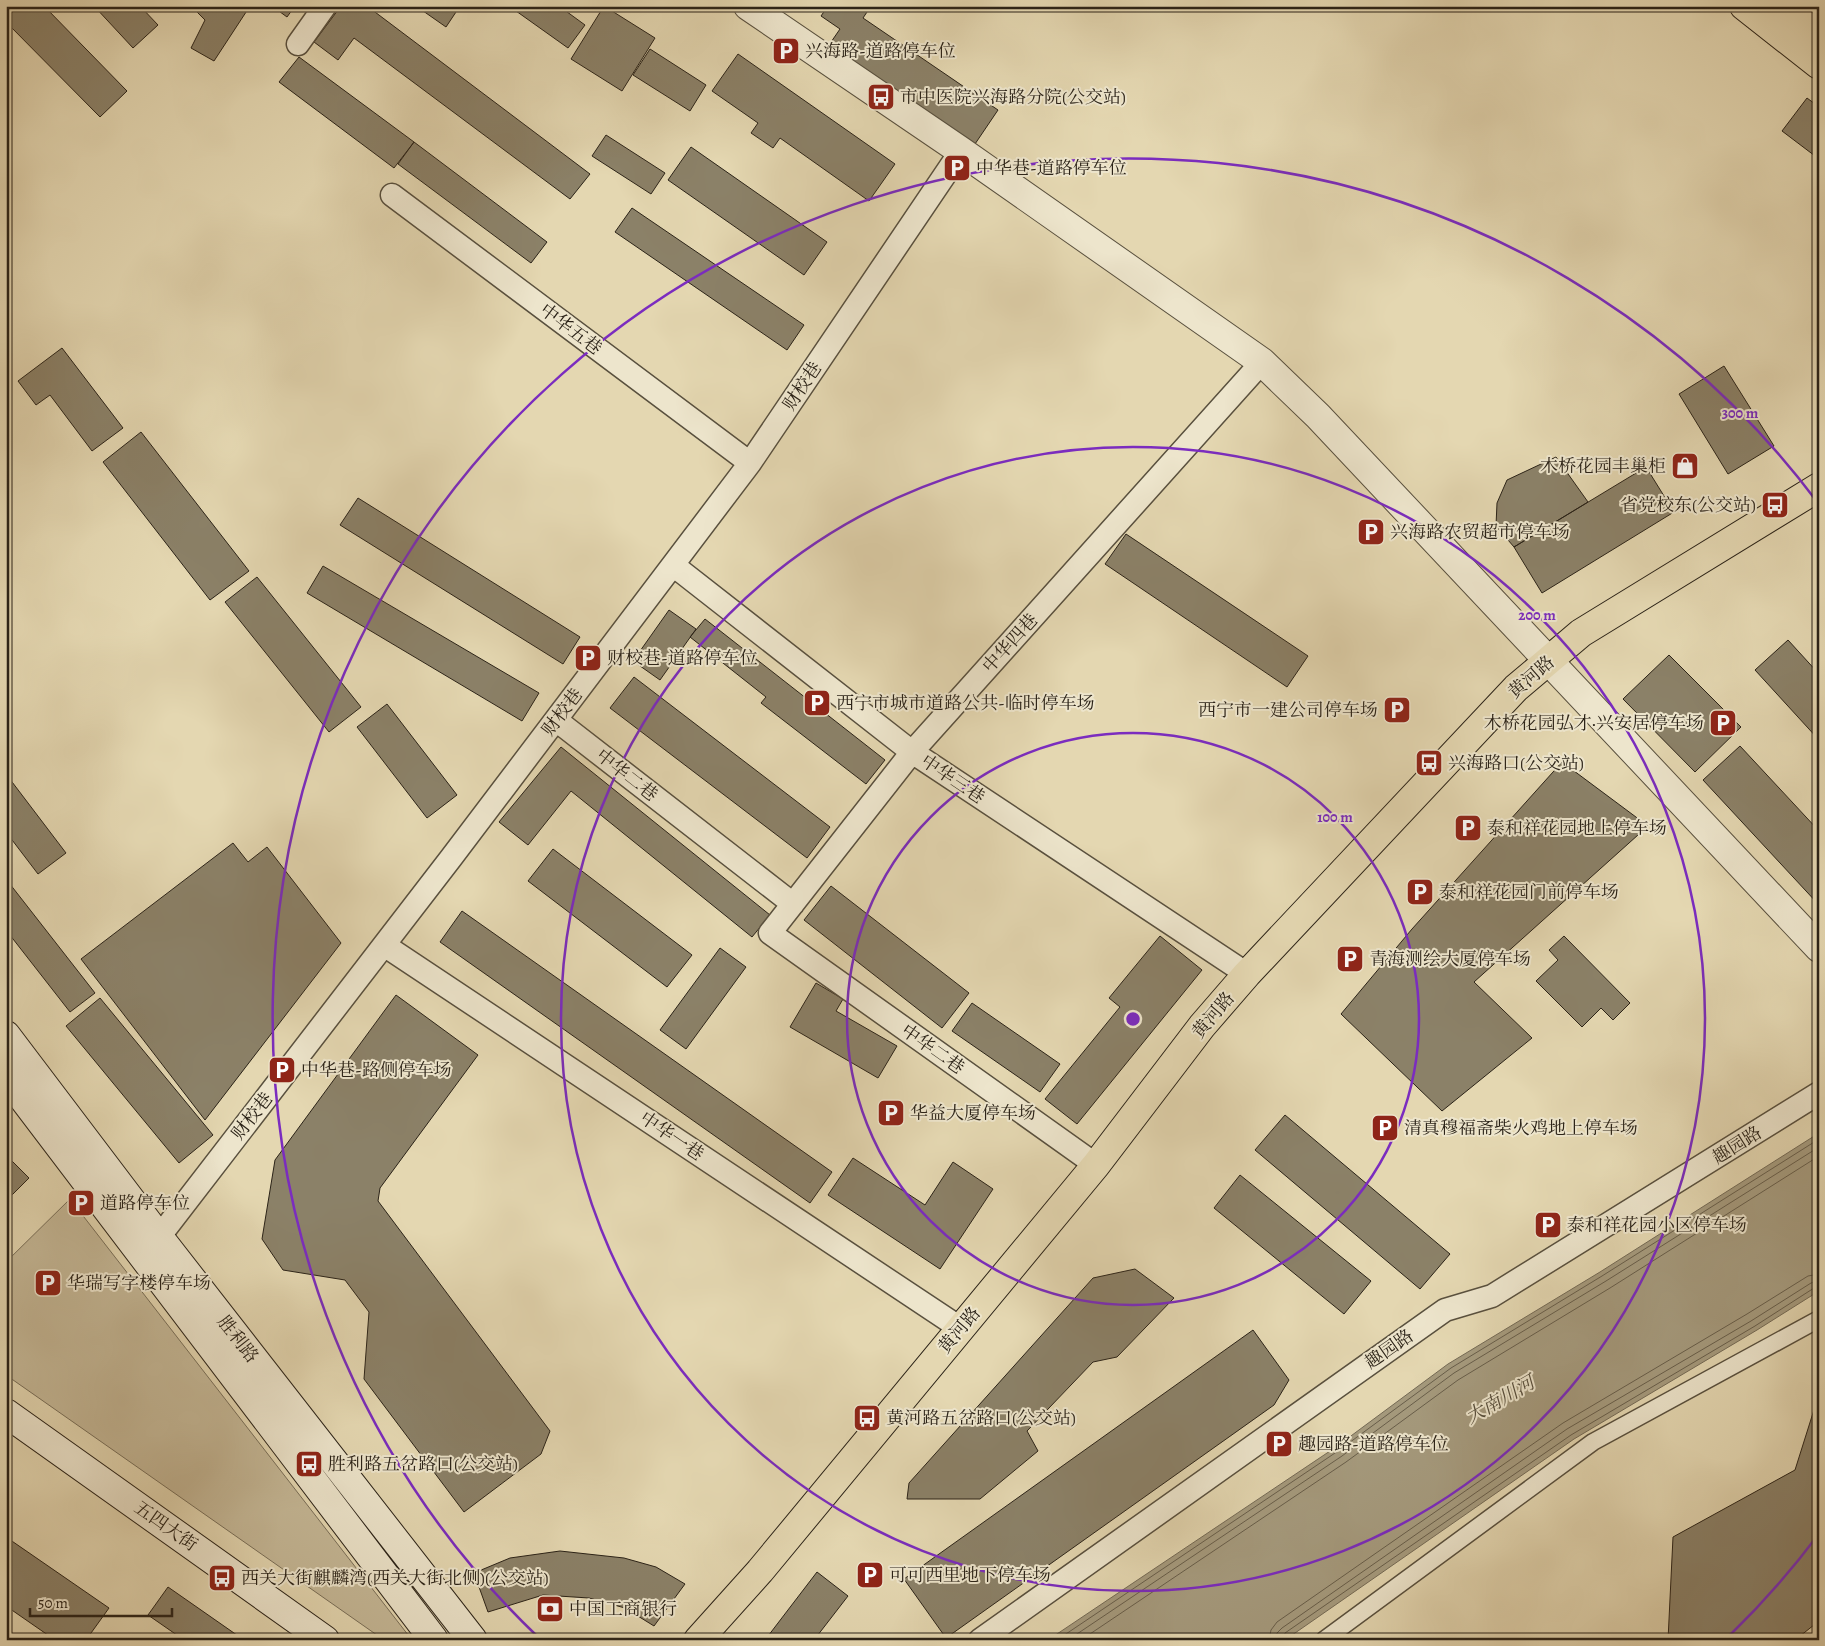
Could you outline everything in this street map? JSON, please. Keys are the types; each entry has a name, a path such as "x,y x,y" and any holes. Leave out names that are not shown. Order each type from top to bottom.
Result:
{"main road":[{"path":"748,6 961,151 1262,362 1318,416 1819,948"},
{"path":"1744,6 1819,65"},
{"path":"1780,6 1819,36"},
{"name":"黄河路","path":"698,1640 760,1570 1096,1166 1202,1026 1247,974 1516,688 1581,633 1819,488"},
{"name":"胜利路","path":"6,1035 151,1248 434,1640"},
{"name":"胜利路","path":"6,1076 151,1248 473,1640"},
{"name":"五四大街","path":"6,1412 325,1640"}],"street":[{"path":"298,44 325,6"},
{"name":"财校巷","path":"151,1248 556,720 750,463 961,151"},
{"name":"中华五巷","path":"392,196 750,463"},
{"name":"中华四巷","path":"770,933 912,752 1262,362"},
{"name":"中华三巷","path":"673,565 912,752 1247,974"},
{"name":"中华二巷","path":"556,720 793,904"},
{"name":"中华二巷","path":"770,933 1096,1166"},
{"name":"中华一巷","path":"384,945 960,1328"},
{"name":"趣园路","path":"980,1640 1445,1310 1492,1296 1819,1093"},
{"path":"1324,1640 1593,1442 1819,1319"}],"shaded area":[{"path":"70,1199 412,1640 384,1640 6,1375 6,1262"}],"water":[{"name":"大南川河","path":"1819,1133 1819,1291 1574,1439 1285,1640 1048,1640 1336,1447 1448,1364 1600,1272"}],"building":[{"path":"6,6 44,6 127,91 100,117 6,22"},
{"path":"94,6 140,6 158,25 133,48"},
{"path":"191,6 250,6 214,61 191,48 205,20"},
{"path":"272,6 295,6 287,17"},
{"path":"341,6 367,6 590,174 570,199 354,38 338,60 314,42"},
{"path":"416,6 460,6 446,27"},
{"path":"509,6 559,6 585,25 568,48"},
{"path":"604,6 655,38 622,91 571,59"},
{"path":"828,6 871,6 863,18 998,110 975,144 829,45 840,29 821,16"},
{"path":"650,49 706,85 690,111 633,75"},
{"path":"738,54 895,164 869,201 780,138 773,148 751,133 758,123 712,91"},
{"path":"299,57 414,142 394,168 279,82"},
{"path":"1807,98 1819,107 1819,159 1782,131"},
{"path":"606,135 665,173 651,194 592,156"},
{"path":"414,142 547,242 531,263 398,164"},
{"path":"691,147 827,242 804,275 668,180"},
{"path":"632,208 804,325 787,350 615,232"},
{"path":"62,348 123,428 92,451 50,395 36,405 18,381"},
{"path":"1724,366 1774,446 1728,474 1679,394"},
{"path":"141,432 249,571 210,600 103,462"},
{"path":"1556,457 1588,502 1514,547 1496,526 1497,503 1507,480"},
{"path":"1646,467 1674,512 1542,593 1514,547"},
{"path":"358,498 580,637 563,664 340,525"},
{"path":"1126,534 1308,656 1287,687 1105,564"},
{"path":"323,566 539,693 522,721 307,593"},
{"path":"257,577 361,707 329,732 225,602"},
{"path":"669,610 696,629 660,680 633,661"},
{"path":"705,619 885,760 866,784 761,703 766,697 690,637"},
{"path":"1788,640 1819,674 1819,740 1755,670"},
{"path":"1669,655 1741,727 1695,772 1623,699"},
{"path":"634,677 830,827 807,858 610,708"},
{"path":"387,704 457,795 427,818 357,727"},
{"path":"1740,746 1819,831 1819,905 1703,780"},
{"path":"561,747 770,915 752,937 571,791 528,845 499,822"},
{"path":"1562,762 1648,826 1474,982 1532,1038 1442,1111 1341,1014 1412,929"},
{"path":"6,774 66,853 38,874 6,832"},
{"path":"233,843 248,862 267,847 341,943 205,1120 81,959"},
{"path":"553,849 692,955 667,987 528,881"},
{"path":"6,879 95,993 70,1012 6,930"},
{"path":"831,886 969,993 942,1028 804,920"},
{"path":"462,911 832,1172 810,1203 440,942"},
{"path":"1160,936 1202,970 1077,1124 1045,1099 1120,1007 1109,998"},
{"path":"1564,936 1630,1003 1613,1020 1601,1008 1582,1027 1536,981 1558,960 1549,950"},
{"path":"720,948 746,967 686,1049 660,1030"},
{"path":"816,983 843,999 836,1011 897,1046 878,1078 790,1027"},
{"path":"396,995 478,1055 380,1188 378,1201 550,1431 541,1454 464,1512 364,1379 369,1312 345,1280 283,1270 262,1239 275,1160"},
{"path":"100,998 213,1135 179,1163 66,1026"},
{"path":"972,1003 1060,1064 1040,1092 952,1031"},
{"path":"1285,1115 1450,1254 1420,1289 1255,1150"},
{"path":"6,1155 29,1178 6,1201"},
{"path":"853,1158 925,1205 953,1162 993,1189 940,1269 828,1195"},
{"path":"1240,1175 1371,1281 1344,1314 1214,1208"},
{"path":"1135,1269 1174,1298 1117,1357 1093,1362 1027,1431 1038,1451 980,1499 907,1499 909,1483 1093,1278"},
{"path":"1253,1330 1289,1380 1274,1405 946,1638 904,1579"},
{"path":"1818,1397 1819,1621 1795,1640 1668,1640 1673,1537 1795,1470"},
{"path":"6,1537 109,1608 86,1640 55,1640 6,1606"},
{"path":"560,1551 624,1558 656,1567 685,1584 654,1626 625,1608 589,1598 543,1595 488,1612 474,1573 510,1558"},
{"path":"817,1572 848,1596 814,1640 765,1640"},
{"path":"168,1587 244,1640 184,1640 148,1615"}],"place":[{"name":"兴海路-道路停车位","path":"786,51"},
{"name":"市中医院兴海路分院(公交站)","path":"881,97"},
{"name":"中华巷-道路停车位","path":"957,168"},
{"name":"木桥花园丰巢柜","path":"1685,466"},
{"name":"省党校东(公交站)","path":"1775,505"},
{"name":"兴海路农贸超市停车场","path":"1371,532"},
{"name":"财校巷-道路停车位","path":"588,658"},
{"name":"西宁市城市道路公共-临时停车场","path":"817,703"},
{"name":"西宁市一建公司停车场","path":"1397,710"},
{"name":"木桥花园弘才·兴安居停车场","path":"1723,723"},
{"name":"兴海路口(公交站)","path":"1429,763"},
{"name":"泰和祥花园地上停车场","path":"1468,828"},
{"name":"泰和祥花园门前停车场","path":"1420,892"},
{"name":"青海测绘大厦停车场","path":"1350,959"},
{"name":"中华巷-路侧停车场","path":"282,1070"},
{"name":"华益大厦停车场","path":"891,1113"},
{"name":"清真穆福斋柴火鸡地上停车场","path":"1385,1128"},
{"name":"道路停车位","path":"81,1203"},
{"name":"泰和祥花园小区停车场","path":"1548,1225"},
{"name":"华瑞写字楼停车场","path":"48,1283"},
{"name":"黄河路五岔路口(公交站)","path":"867,1418"},
{"name":"趣园路-道路停车位","path":"1279,1444"},
{"name":"胜利路五岔路口(公交站)","path":"309,1464"},
{"name":"可可西里地下停车场","path":"870,1575"},
{"name":"西关大街麒麟湾(西关大街北侧)(公交站)","path":"222,1578"},
{"name":"中国工商银行","path":"550,1609"}]}
